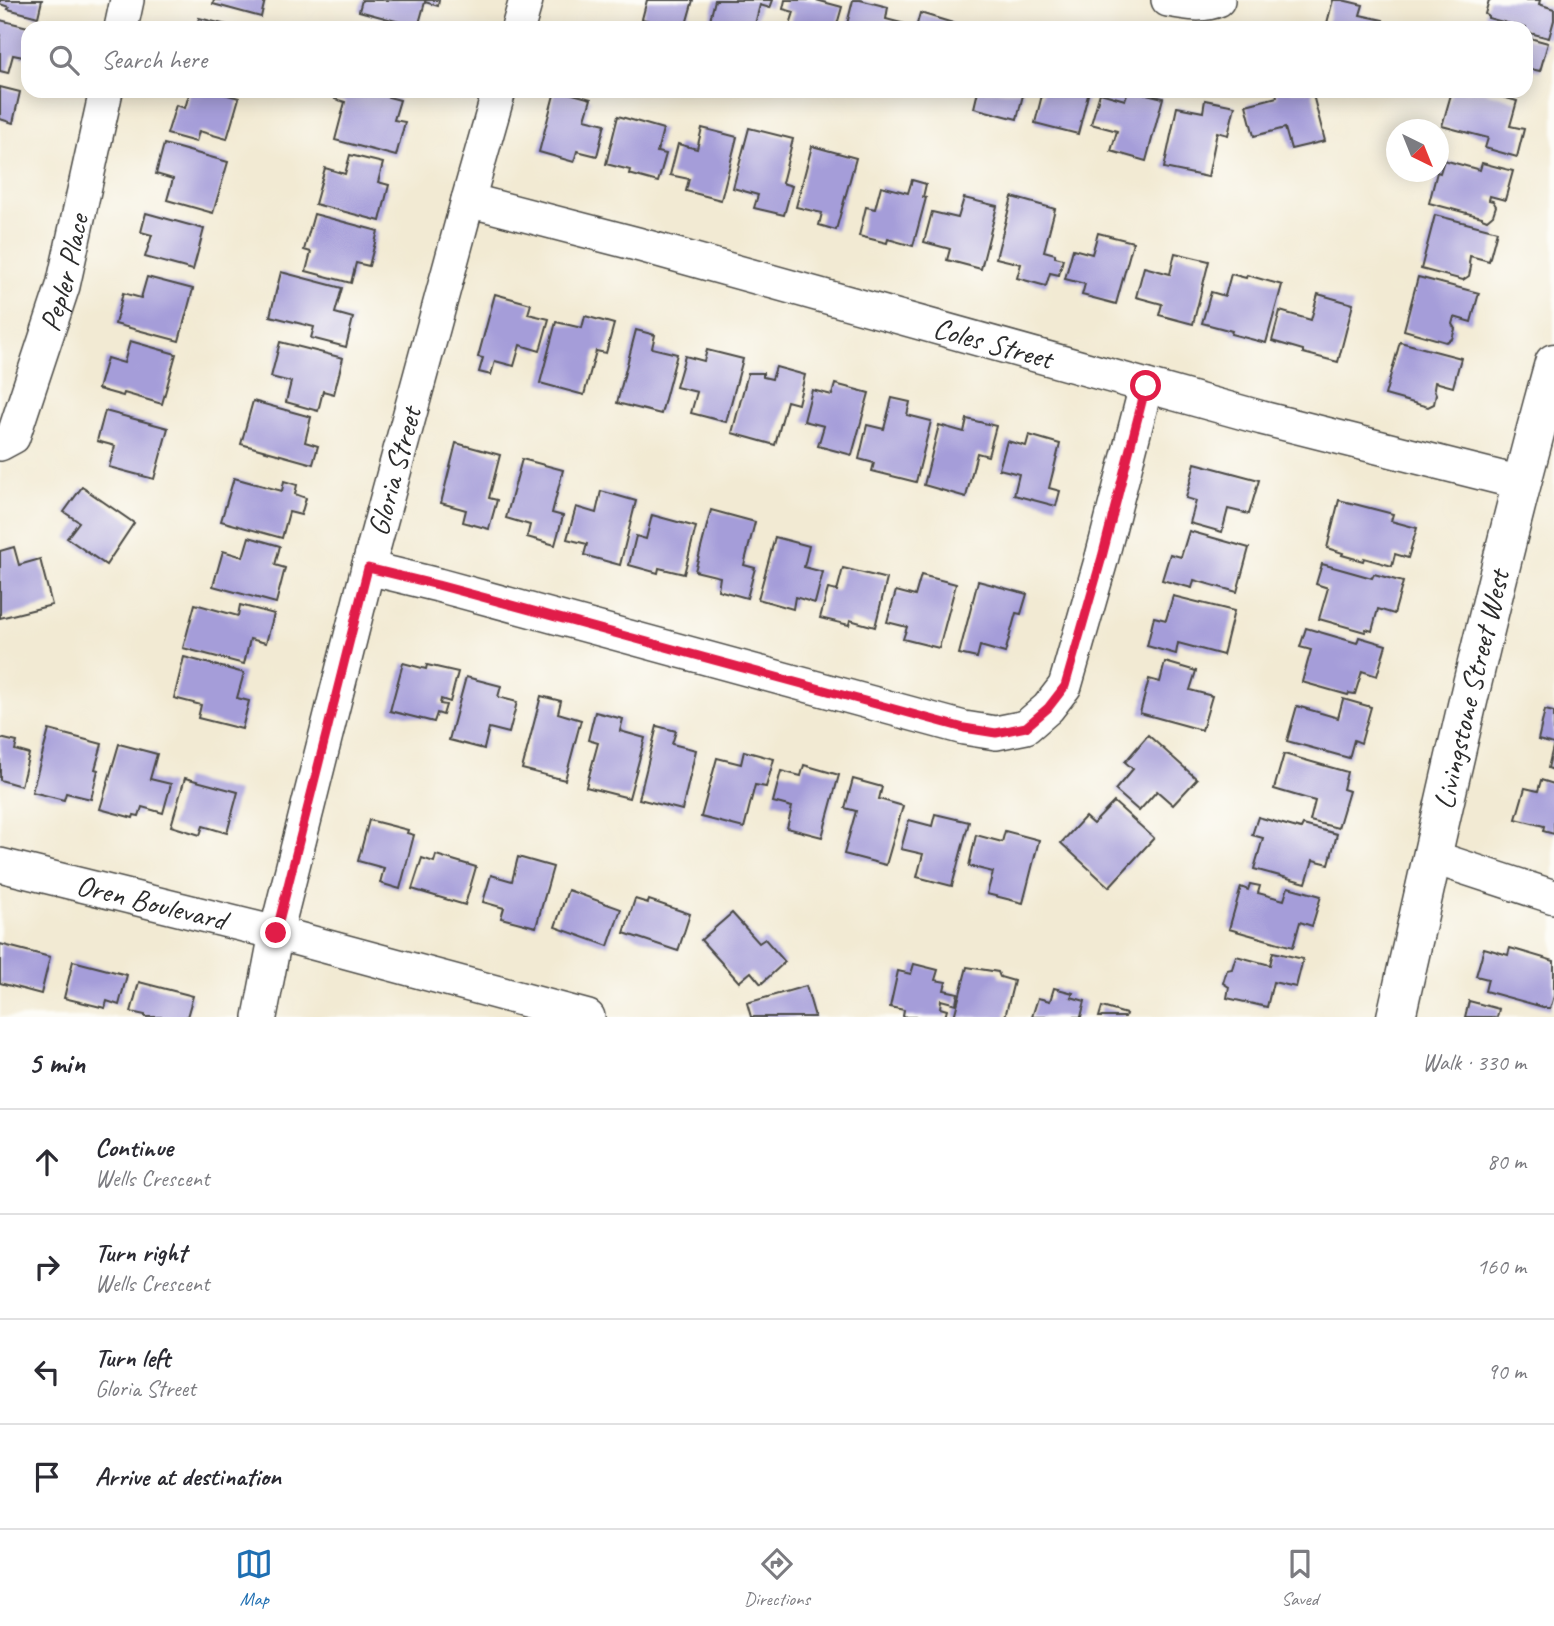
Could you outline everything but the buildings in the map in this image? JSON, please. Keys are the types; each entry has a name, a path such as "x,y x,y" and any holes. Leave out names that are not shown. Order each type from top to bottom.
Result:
{"street":[{"path":"122,21 127,0"},
{"path":"520,21 526,0"},
{"path":"1168,0 1192,4 1209,4 1218,0"},
{"name":"Pepler Place","path":"0,444 13,438 63,286 104,98"},
{"name":"Gloria Street","path":"260,1017 276,933 368,568 497,98"},
{"name":"Coles Street","path":"468,200 637,244 1262,418 1521,483"},
{"name":"Livingstone Street West","path":"1396,1017 1521,483 1554,363"},
{"path":"368,568 964,728 996,733 1026,727 1048,708 1065,686 1146,386"},
{"path":"1432,857 1554,897"},
{"name":"Oren Boulevard","path":"0,865 276,933 587,1017"}],"route":[{"path":"276,933 368,568 964,728 996,733 1026,727 1048,708 1065,686 1146,386"}]}
